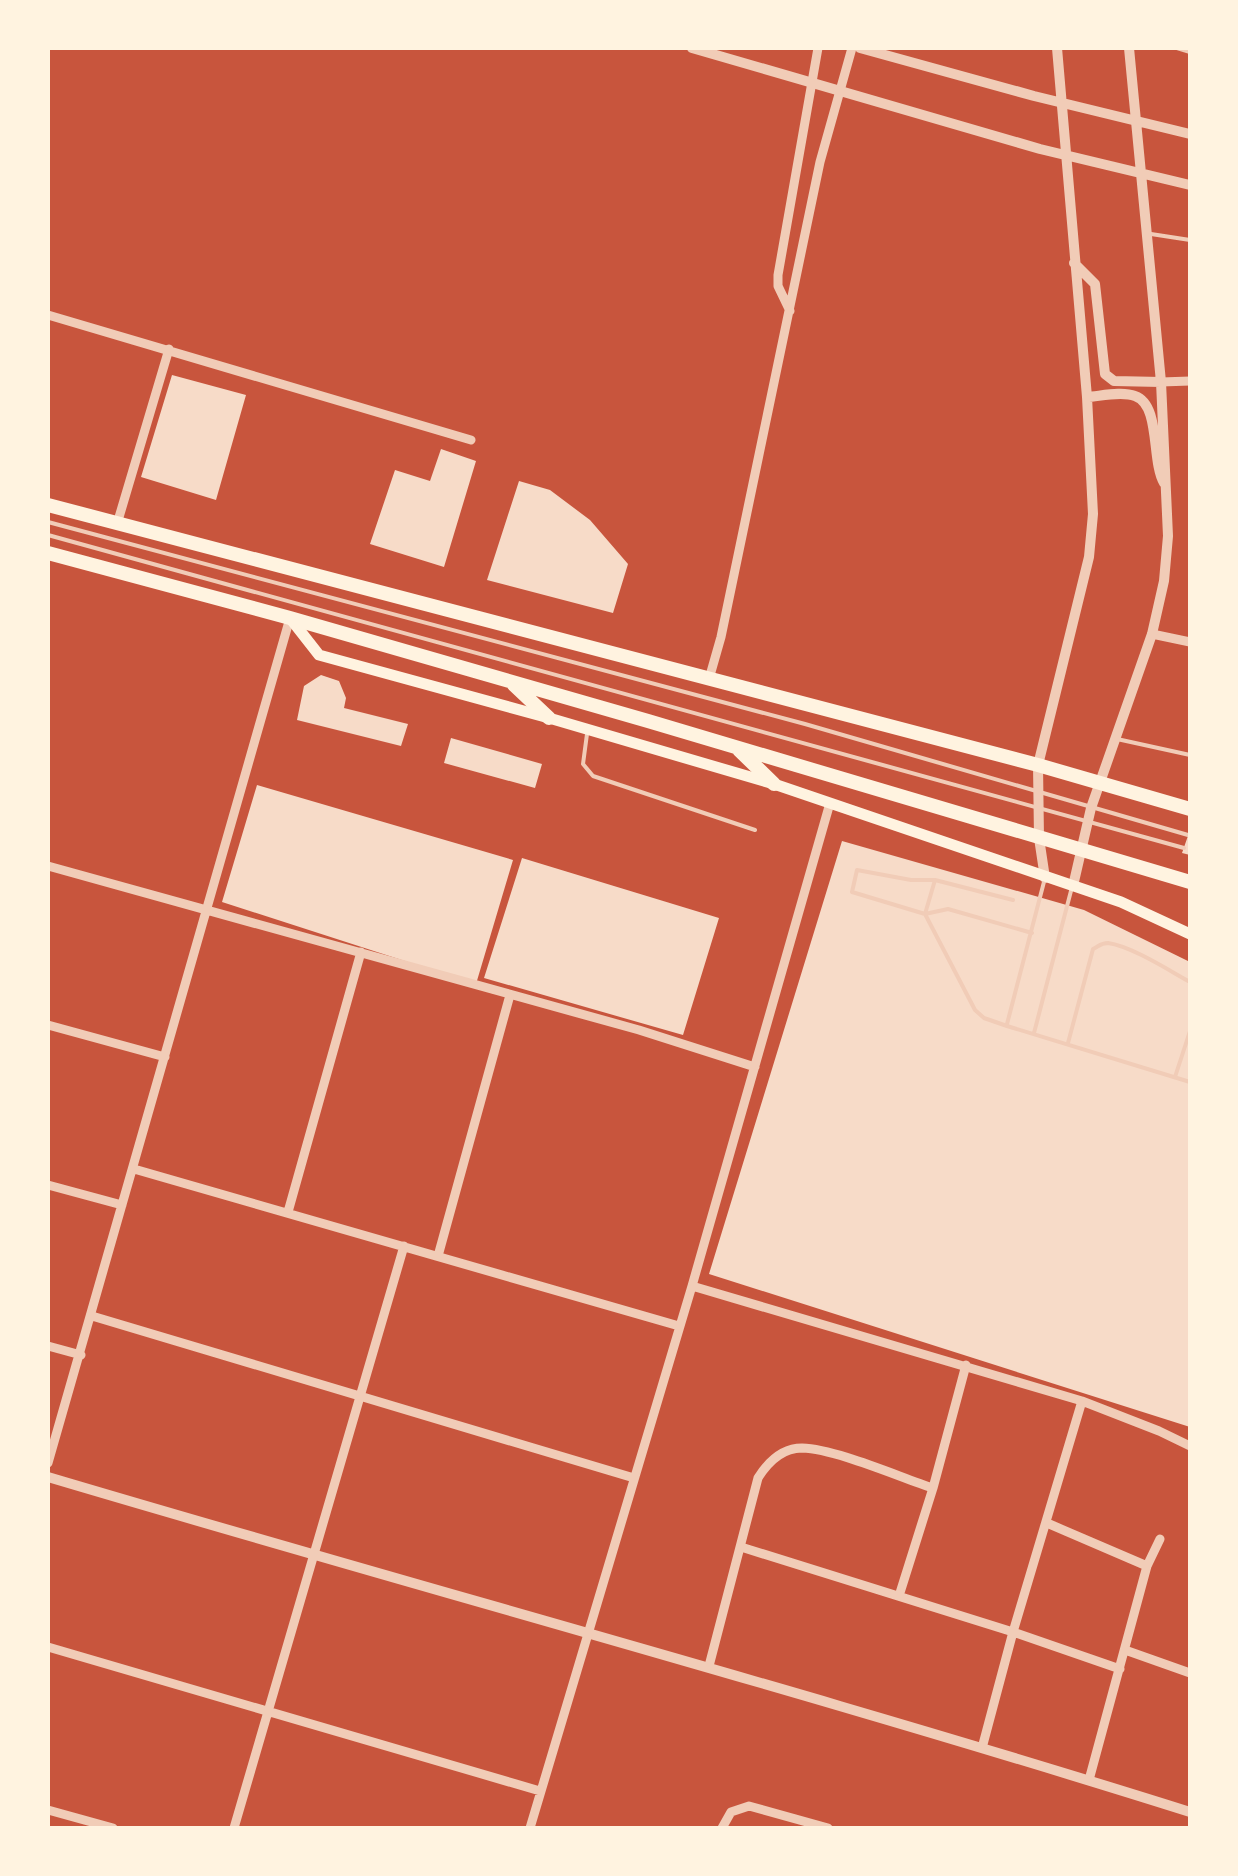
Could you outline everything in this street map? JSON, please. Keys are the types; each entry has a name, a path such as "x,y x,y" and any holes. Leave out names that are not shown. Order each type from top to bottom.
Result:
{"main road":[{"path":"48,505 1038,764 1190,810"},
{"path":"48,553 735,746 1190,882"},
{"path":"290,618 319,656 774,784 1121,902 1190,934"},
{"path":"509,681 549,718"},
{"path":"735,746 774,784"}],"street":[{"path":"692,48 1040,149 1190,185"},
{"path":"790,312 778,286 778,275 818,48"},
{"path":"709,679 820,162 852,48"},
{"path":"860,48 1190,134"},
{"path":"1045,878 1036,790 1038,764 1088,556 1093,514 1088,397 1057,48"},
{"path":"1073,886 1091,808 1152,634 1164,581 1168,536 1161,382 1129,48"},
{"path":"1074,262 1095,284 1105,374 1114,380 1190,381"},
{"path":"48,314 471,440"},
{"path":"117,524 169,349"},
{"path":"1088,397 1132,395 1144,402 1151,413 1158,473 1167,488"},
{"path":"48,1463 290,618"},
{"path":"1152,634 1190,642"},
{"path":"530,1828 692,1286 830,804"},
{"path":"48,866 640,1030 755,1067"},
{"path":"288,1212 361,952"},
{"path":"438,1256 510,995"},
{"path":"48,1024 165,1058"},
{"path":"134,1169 679,1326"},
{"path":"48,1185 122,1204"},
{"path":"234,1828 404,1246"},
{"path":"692,1286 1082,1402 1190,1446"},
{"path":"92,1316 634,1478"},
{"path":"48,1346 81,1355"},
{"path":"899,1596 966,1365"},
{"path":"982,1748 1012,1632 1082,1402"},
{"path":"709,1666 758,1478 767,1462 800,1448 933,1488"},
{"path":"48,1477 709,1666 1190,1812"},
{"path":"1047,1523 1147,1566"},
{"path":"1089,1780 1147,1566 1160,1539"},
{"path":"741,1548 1012,1632 1120,1670"},
{"path":"48,1647 540,1791"},
{"path":"1125,1650 1190,1673"},
{"path":"722,1828 725,1818 737,1808 749,1806 828,1828"},
{"path":"48,1810 113,1828"}],"lane":[{"path":"1177,48 1190,52"},
{"path":"1147,233 1190,240"},
{"path":"48,522 804,724 1188,834"},
{"path":"48,536 1184,848"},
{"path":"588,729 581,756 586,771 593,776 755,830"},
{"path":"1115,738 1190,756"},
{"path":"1012,900 935,880 911,880 857,870 852,892 925,914 948,909 1032,933"},
{"path":"1007,1026 1045,878"},
{"path":"935,880 925,914 968,1000 984,1018 1190,1082"},
{"path":"1034,1032 1073,886"},
{"path":"1068,1042 1094,949 1100,945 1107,943 1136,954 1190,982"},
{"path":"1175,1077 1190,1031"}],"building":[{"path":"172,375 246,395 216,500 141,477"},
{"path":"441,449 476,461 444,567 370,544 395,470 430,481"},
{"path":"519,481 550,490 590,520 628,564 613,613 487,580"},
{"path":"321,675 339,681 346,698 344,708 408,724 401,746 297,720 304,686"},
{"path":"451,738 542,764 535,788 444,763"},
{"path":"257,785 513,860 476,984 222,902"},
{"path":"1190,830 1190,855 1182,853"},
{"path":"842,841 1084,910 1190,962 1190,1427 709,1274"},
{"path":"522,858 719,918 683,1035 484,978"}]}
